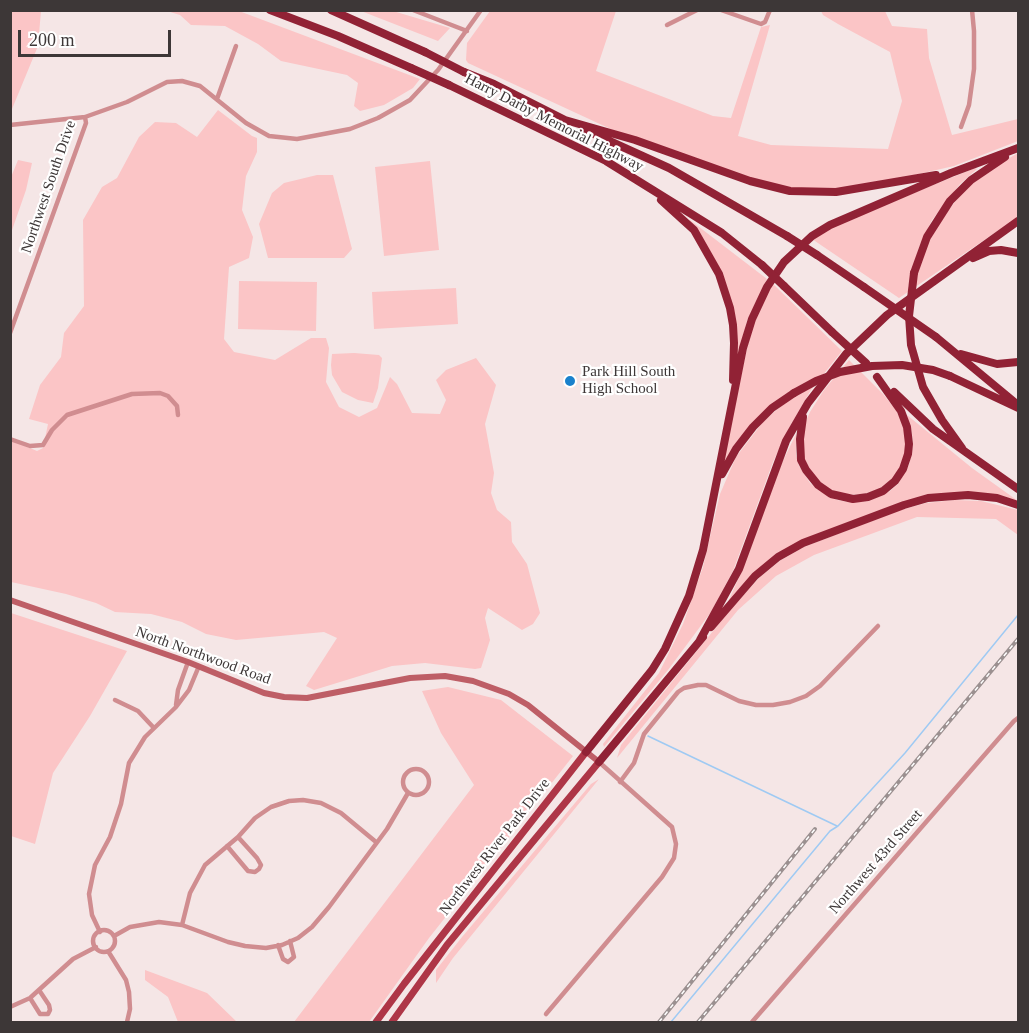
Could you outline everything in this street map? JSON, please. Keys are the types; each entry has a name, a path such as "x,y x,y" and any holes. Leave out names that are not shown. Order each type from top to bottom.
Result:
{"highway":[{"name":"Harry Darby Memorial Highway","path":"270,10 338,36 449,85 606,161 722,233 762,265 867,363 877,377 933,429 1018,489"},
{"name":"Harry Darby Memorial Highway","path":"331,10 494,84 669,168 787,236 936,337 1018,406"},
{"path":"565,120 635,140 750,182 790,191 836,192 951,173"},
{"path":"714,495 729,416 752,320 767,287 784,262 812,236 830,225 951,173 1018,148"},
{"path":"966,453 942,420 923,387 912,351 909,316 914,273 927,237 950,201 971,180 1018,148"},
{"path":"648,187 694,230 712,258 725,291 730,308 734,343 729,416"},
{"path":"700,640 739,569 786,441 808,403 846,354 887,315 1018,221"},
{"path":"953,267 989,251 1001,250 1018,253"},
{"path":"954,352 997,364 1018,362"},
{"path":"714,495 722,472 744,438 765,415 794,393 840,372 872,366 902,365 933,370 1018,406"},
{"path":"808,403 803,416 800,439 801,460 810,477 824,490 838,496 853,499 876,494 889,487 900,475 909,449 907,427 901,411 877,377"},
{"name":"Northwest River Park Drive","path":"586,752 638,690 665,649 689,596 703,550 714,495"},
{"path":"700,640 755,576 778,557 803,543 928,498 969,495 997,498 1018,505"},
{"name":"Northwest River Park Drive","path":"599,762 700,640"}],"main road":[{"name":"Northwest River Park Drive","path":"376,1023 586,752"},
{"name":"Northwest River Park Drive","path":"392,1023 447,945 599,762"}],"street":[{"path":"413,10 467,31"},
{"path":"10,125 85,117 127,102 167,82 174,81 193,83 246,123 269,136 297,139 350,129 378,118 410,100 438,70 481,10"},
{"path":"667,25 697,10"},
{"path":"721,10 761,24 765,22 770,10"},
{"path":"961,127 969,105 974,69 972,10"},
{"path":"217,99 236,46"},
{"name":"Northwest South Drive","path":"10,333 86,123 85,117"},
{"path":"10,439 30,446 43,445 52,430 67,416 132,394 154,393 168,396 177,406 178,415"},
{"name":"North Northwood Road","path":"10,600 199,666 264,693 284,698 307,698 410,678 445,676 473,681 509,694 528,705 599,762"},
{"path":"620,782 634,763 644,734 678,692 684,688 699,685 710,686 739,701 756,705 791,702 806,696 820,686 878,626"},
{"path":"176,706 178,690 188,662"},
{"path":"99,932 92,915 89,894 95,865 110,837 121,804 129,763 145,737 189,690 199,666"},
{"path":"115,700 138,711 154,728"},
{"name":"Northwest 43rd Street","path":"752,1023 1018,718"},
{"path":"546,1014 662,877 674,858 676,844 672,827 599,762"},
{"path":"413,769 423,771 429,780 427,790 418,795 408,793 402,784 405,774 413,769"},
{"path":"114,936 136,926 159,922 182,925 245,946 266,948 290,941 312,927 329,907 395,818 408,793"},
{"path":"182,925 190,893 205,866 238,837 255,818 271,807 289,801 303,800 331,807 342,813 376,842"},
{"path":"227,846 248,871 255,872 259,869 261,865 257,858 238,837"},
{"path":"106,931 114,936 115,944 108,951 101,951 96,947 94,940 99,932 106,931"},
{"path":"278,945 283,959 288,962 294,957 290,941"},
{"path":"10,1007 30,998 74,959 96,947"},
{"path":"108,951 126,980 130,1009 127,1023"},
{"path":"30,998 40,1014 48,1014 50,1005 39,990"}],"shaded area":[{"path":"10,11 41,11 38,46 12,109 10,108"},
{"path":"167,11 239,11 420,79 413,88 384,105 360,111 354,106 358,83 347,75 281,61 258,44 225,26 191,25 180,15"},
{"path":"361,11 393,11 450,28 438,41"},
{"path":"490,11 616,11 596,71 713,116 731,118 761,27 770,25 738,136 771,145 888,149 902,101 890,52 838,24 823,15 821,11 885,11 892,26 927,29 929,58 952,135 1018,119 1018,141 954,166 910,176 833,190 775,187 615,131 468,63 466,60 467,43"},
{"path":"218,110 257,138 257,152 246,176 242,210 253,237 249,258 229,267 224,339 234,352 275,360 311,338 326,338 329,348 326,382 339,407 359,417 377,408 390,377 397,384 412,413 440,414 446,400 436,380 446,370 476,358 496,385 485,424 494,473 491,493 497,510 511,522 512,542 527,564 540,613 533,624 522,630 488,608 485,618 490,640 481,668 425,663 392,666 314,690 306,686 337,638 324,632 236,640 206,634 182,622 151,614 115,612 96,603 66,594 11,582 11,440 37,451 43,448 48,424 29,419 40,385 61,357 64,333 84,306 83,220 102,187 117,178 139,137 155,122 176,123 197,137"},
{"path":"1018,153 1018,217 899,298 812,239 833,226 977,169 960,184 932,220 919,247 908,288 917,272 926,246 940,221 962,193 982,174"},
{"path":"18,160 32,163 26,190 11,233 11,177"},
{"path":"430,161 439,250 384,256 375,167"},
{"path":"317,175 333,175 352,249 344,258 268,258 259,224 272,193 284,183"},
{"path":"690,220 767,279 747,321 737,364 732,307"},
{"path":"239,281 317,282 316,331 238,329"},
{"path":"772,283 842,351 811,390 789,428 773,462 733,571 711,612 668,670 604,747 603,744 659,673 683,624 703,567 720,494 736,457 763,422 789,399 802,393 808,381 790,391 722,464 751,330"},
{"path":"456,288 458,324 374,329 372,292"},
{"path":"332,354 379,355 382,358 378,388 373,403 358,400 342,392 332,375"},
{"path":"849,360 896,410 904,427 906,446 903,463 893,479 879,489 864,494 847,495 828,489 813,475 802,450 805,423 810,412 824,390"},
{"path":"907,415 972,468 1018,501 951,493 802,541 727,604 741,573 780,467 796,434 796,455 799,466 810,483 837,500 869,501 890,491 898,484 909,465 913,444"},
{"path":"955,500 981,501 1018,510 1018,535 996,519 917,517 814,555 776,576 738,610 617,758 621,745 730,610 760,577 781,560 804,547 897,511 926,503"},
{"path":"11,613 127,651 90,716 53,773 35,844 11,836"},
{"path":"448,687 501,700 573,756 429,938 369,1022 294,1022 474,785 441,733 422,691"},
{"path":"599,779 453,958 436,983 436,970 462,937 591,784"},
{"path":"145,970 207,993 237,1022 178,1022 168,997 145,980"}],"waterway":[{"path":"671,1022 830,831 838,826 905,753 1018,615"},
{"path":"648,736 837,826"}],"railway":[{"path":"698,1022 1018,639"},
{"path":"659,1022 815,829"}],"place":[{"name":"Park Hill South High School","path":"570,381"}]}
